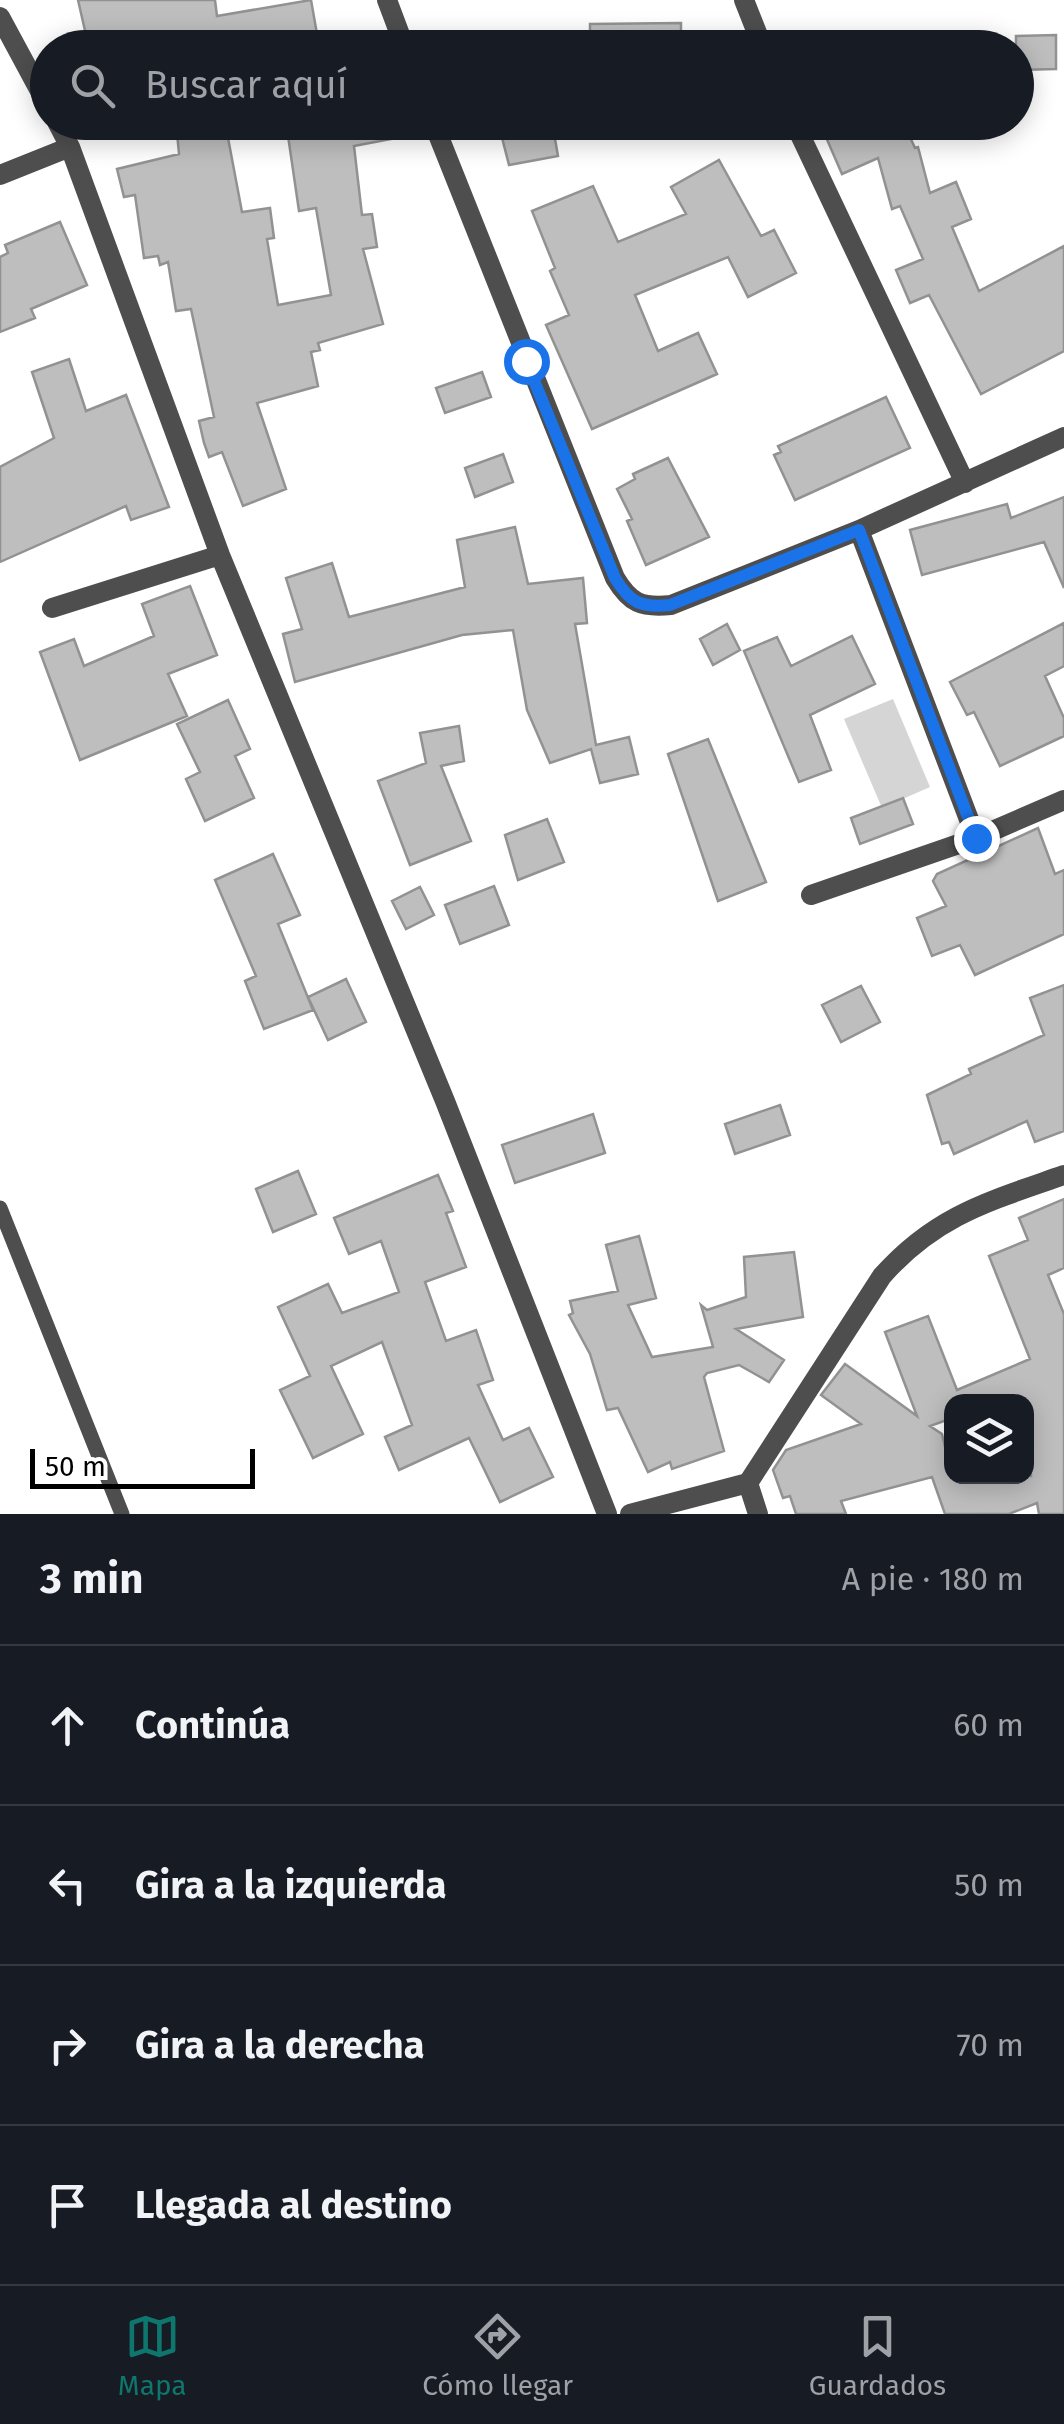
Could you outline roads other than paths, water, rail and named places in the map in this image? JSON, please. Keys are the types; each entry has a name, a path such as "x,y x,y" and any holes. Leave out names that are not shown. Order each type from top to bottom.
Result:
{"street":[{"path":"388,0 399,30"},
{"path":"744,0 756,30"},
{"path":"0,17 30,73"},
{"path":"66,140 220,555 445,1101 607,1514"},
{"path":"440,140 586,507 628,598 646,608 670,605 859,530 1064,437"},
{"path":"803,140 965,483"},
{"path":"0,175 70,147"},
{"path":"859,530 976,838"},
{"path":"52,608 220,555"},
{"path":"811,895 976,838 1064,800"},
{"path":"630,1514 748,1483 882,1276 901,1254 956,1214 1064,1175"},
{"path":"748,1483 758,1514"}],"lane":[{"path":"0,1208 122,1514"}]}
